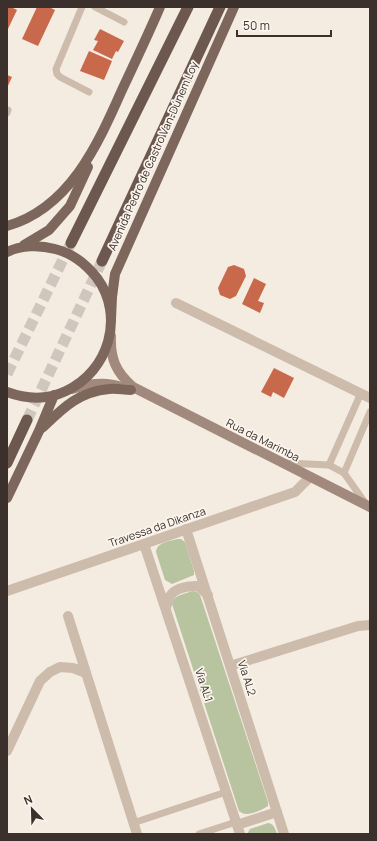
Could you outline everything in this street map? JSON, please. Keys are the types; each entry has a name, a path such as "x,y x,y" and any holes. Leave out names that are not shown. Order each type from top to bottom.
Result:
{"highway":[{"path":"71,243 188,7"},
{"name":"Avenida Pedro de Castro Van-Dúnem Loy","path":"102,261 220,7"},
{"path":"7,462 27,420"}],"main road":[{"path":"8,251 30,242 49,230 70,206 160,7"},
{"name":"Avenida Pedro de Castro Van-Dúnem Loy","path":"111,319 115,274 234,7"},
{"path":"7,226 36,214 54,200 71,183 101,138"},
{"path":"7,392 30,397 42,397 66,391 88,377 96,367 103,356 111,332 111,319 106,294 93,272 83,263 61,250 48,247 35,246 8,251"},
{"name":"Rua da Marimba","path":"111,332 112,357 116,369 133,387 368,506"},
{"name":"Rua da Marimba","path":"66,391 99,383 115,385 146,394"},
{"path":"39,431 66,405 89,393 110,389 131,390"},
{"path":"7,498 39,431 54,395"}],"street":[{"path":"176,303 366,395"},
{"name":"Travessa da Dikanza","path":"7,591 295,492 310,477"},
{"name":"Via AL2","path":"186,529 284,834"},
{"name":"Via AL1","path":"144,544 237,827"},
{"path":"166,608 170,595 179,589 189,586 198,586 208,595"},
{"path":"68,616 137,834"},
{"path":"230,666 358,626 370,625"},
{"path":"7,751 40,681 50,672 60,667 73,668 86,673"},
{"path":"237,827 277,812"}],"lane":[{"path":"82,7 56,69 57,74 60,77 89,92"},
{"path":"95,7 124,22"},
{"path":"329,465 366,395"},
{"path":"344,474 370,412"},
{"path":"282,463 329,465 344,474 368,506"},
{"path":"133,823 226,792"},
{"path":"199,834 237,827"}],"green space":[{"path":"178,539 185,542 194,575 172,584 165,580 156,552 161,544"},
{"path":"193,591 200,595 268,802 268,806 253,813 245,814 239,811 172,604 177,597"},
{"path":"268,823 273,825 277,834 247,834 250,829"}],"building":[{"path":"7,7 17,10 7,31"},
{"path":"37,7 49,7 55,10 38,46 22,39"},
{"path":"100,29 124,41 112,59 93,50 98,41 94,40"},
{"path":"89,51 112,61 104,80 80,71"},
{"path":"7,75 12,77 7,88"},
{"path":"234,265 244,269 246,276 236,296 230,299 220,295 218,288 228,267"},
{"path":"254,278 266,284 258,301 264,303 260,313 242,304"},
{"path":"274,368 294,378 284,398 273,392 271,397 261,392"}],"tunnel":[{"path":"7,374 71,243"},
{"path":"27,420 102,261"}]}
